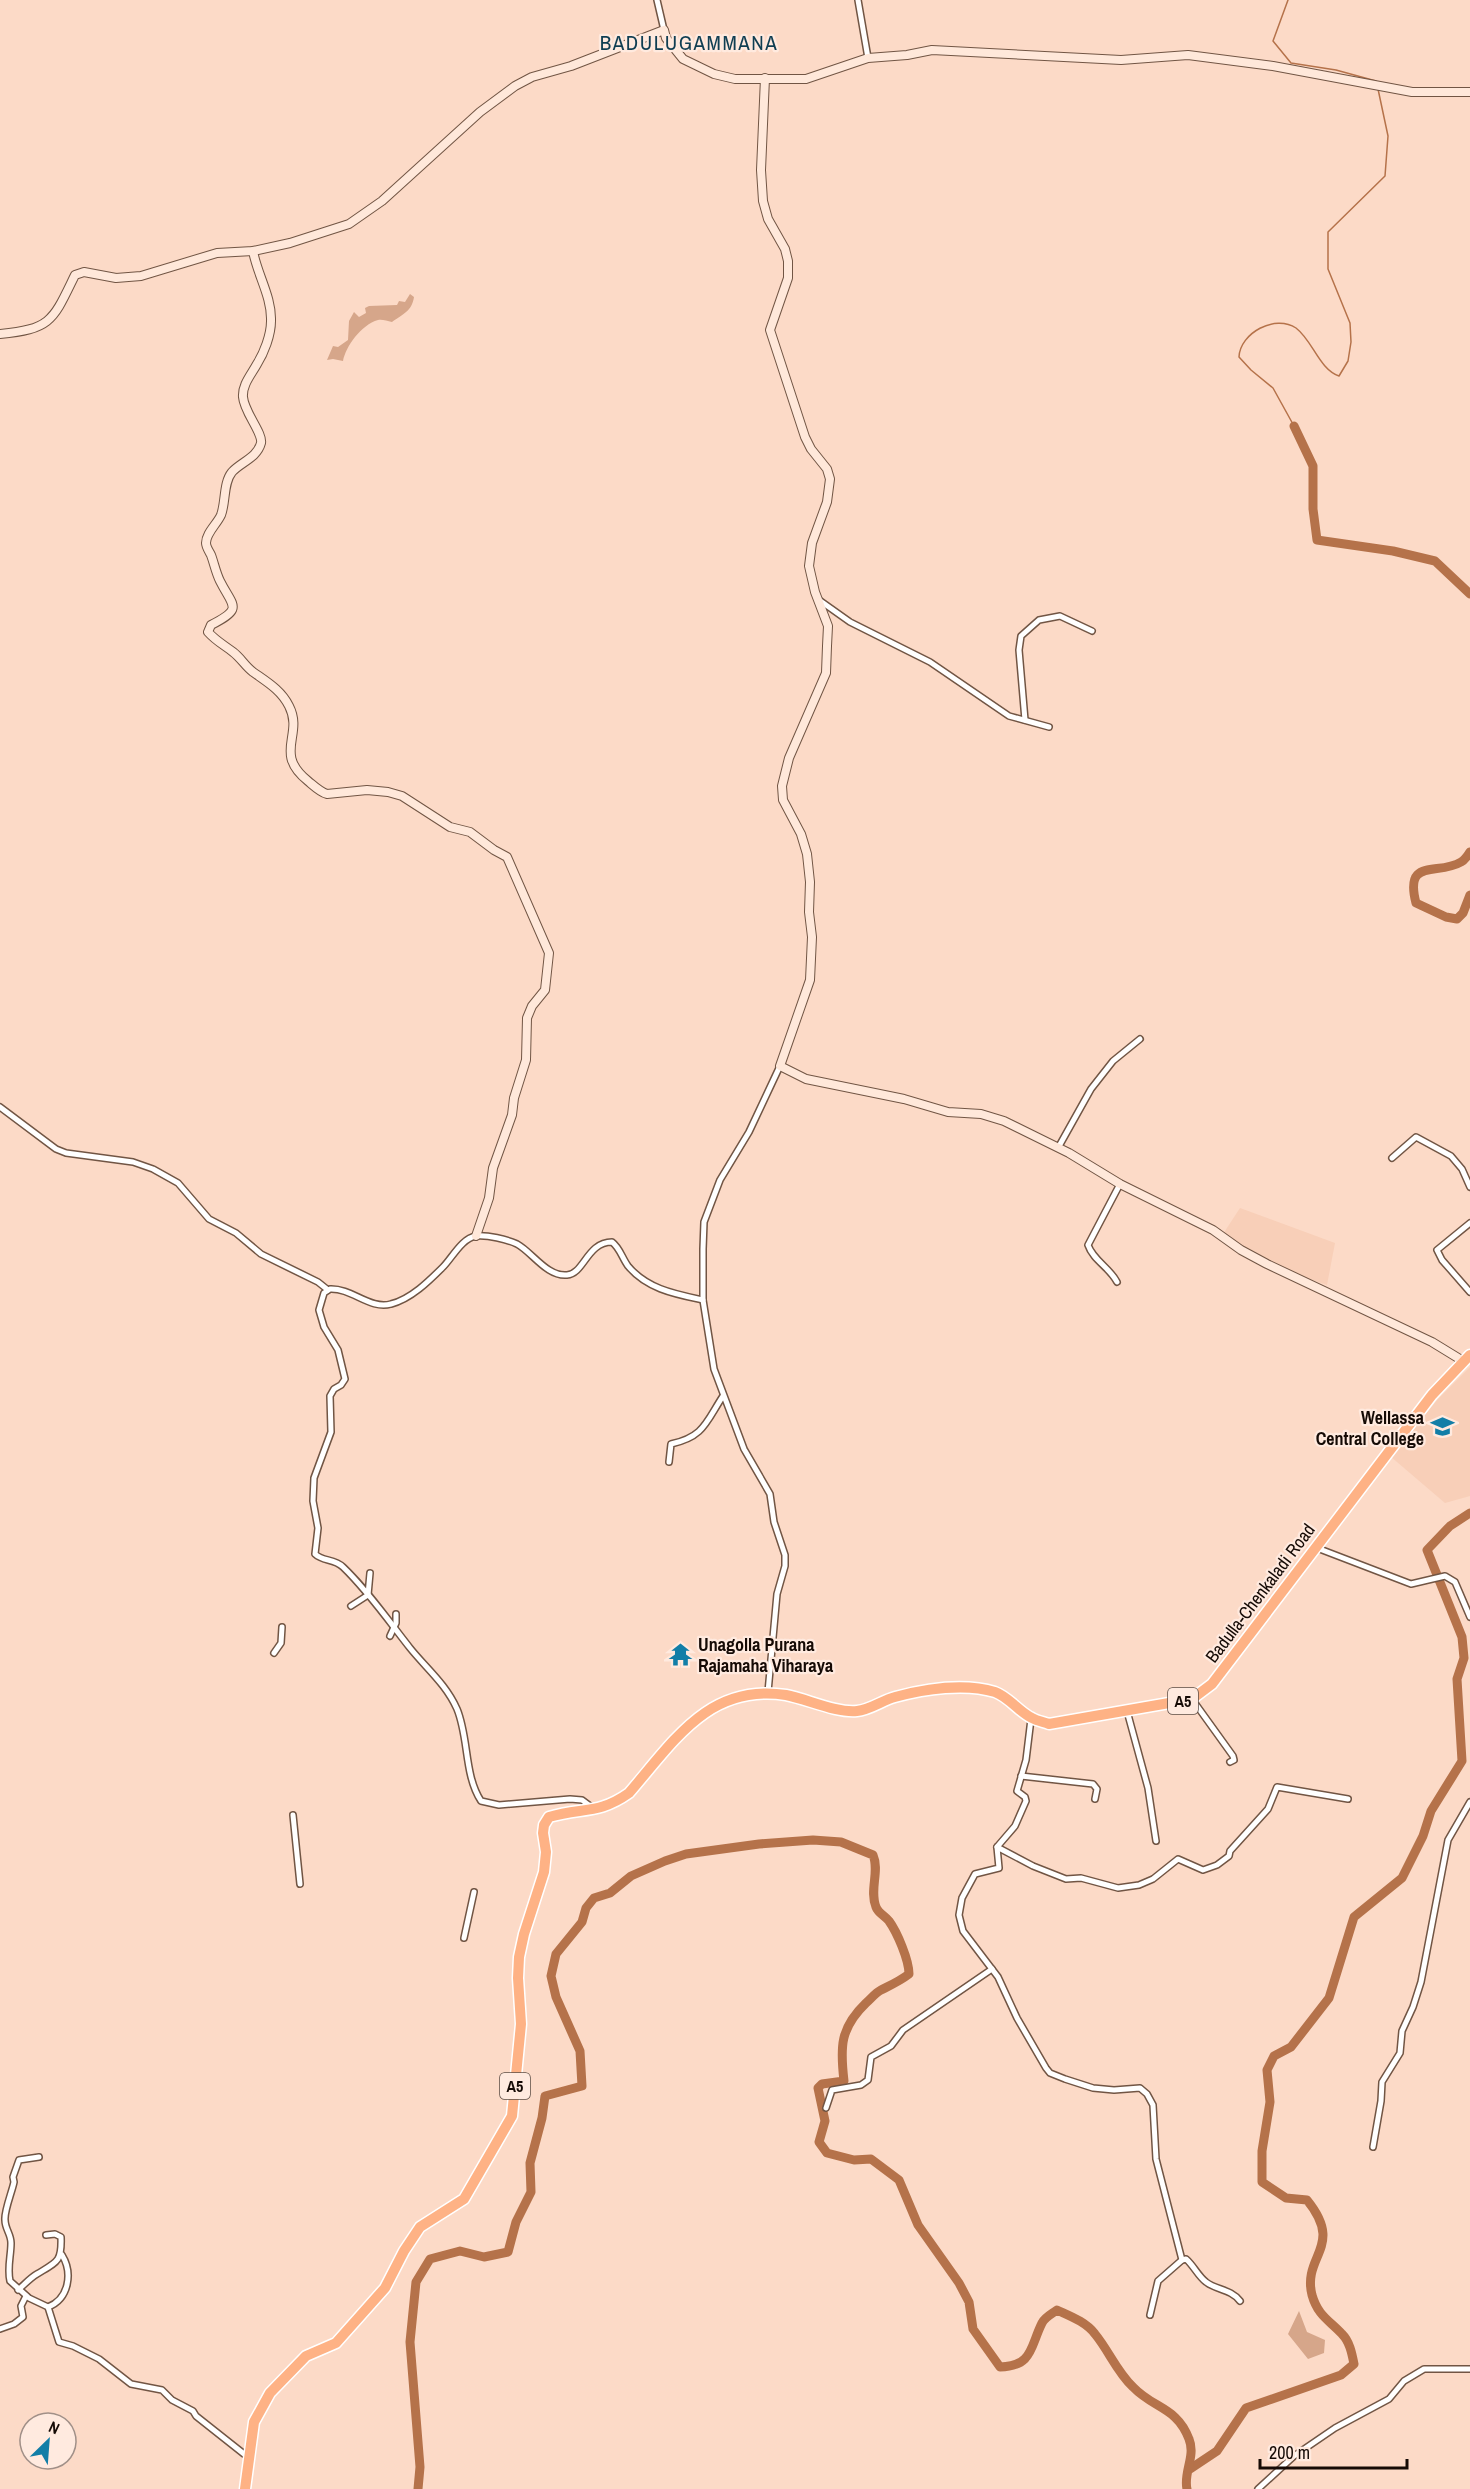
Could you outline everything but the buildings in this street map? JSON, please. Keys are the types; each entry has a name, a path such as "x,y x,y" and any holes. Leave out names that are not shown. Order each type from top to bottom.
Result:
{"highway":[{"name":"Badulla-Chenkaladi Road","path":"245,2489 254,2422 270,2393 306,2356 336,2343 385,2288 404,2251 420,2227 464,2199 512,2116 521,2024 519,1957 544,1872 546,1852 544,1825 549,1817 595,1810 617,1801 629,1792 693,1721 708,1710 742,1695 768,1692 858,1711 895,1697 943,1689 980,1688 999,1694 1031,1718 1049,1724 1192,1699 1212,1684 1432,1395 1467,1358"}],"main road":[{"path":"0,334 40,327 56,312 75,275 84,272 129,278 217,253 253,251 290,243 349,224 382,201 480,112 515,86 532,77 571,66 664,30 666,38 683,60 705,70 735,79 806,79 868,58 907,55 932,50 1121,60 1188,55 1273,66 1412,92 1470,92"},
{"path":"765,78 761,170 763,201 768,219 785,249 788,261 788,278 770,330 805,437 811,449 827,469 830,479 827,502 812,543 809,566 828,626 826,673 789,758 782,786 783,800 801,834 807,854 812,937 810,980 780,1066 806,1079 904,1099 948,1112 981,1114 1004,1121 1058,1148 1120,1184 1213,1230 1241,1250 1267,1264 1467,1358"},
{"path":"253,251 256,268 268,299 271,322 266,346 245,385 243,396 246,411 261,443 255,454 232,473 227,481 226,501 215,527 207,535 205,544 220,581 233,599 228,616 211,625 208,632 217,642 234,652 250,670 284,696 291,709 292,764 300,775 322,792 327,794 367,790 402,796 450,827 470,832 507,857 549,953 545,990 526,1018 526,1060 514,1098 512,1115 493,1168 489,1198 476,1236"}],"street":[{"path":"657,0 664,30"},
{"path":"858,0 868,58"},
{"path":"818,599 850,622 930,662 1009,716 1049,727"},
{"path":"1025,720 1019,650 1021,636 1039,620 1060,616 1092,631"},
{"path":"1058,1148 1091,1089 1113,1061 1140,1040"},
{"path":"768,1692 777,1594 785,1555 774,1522 770,1494 744,1449 714,1369 704,1300 705,1222 720,1180 749,1132 780,1066"},
{"path":"0,1107 56,1149 66,1153 133,1162 170,1178 188,1194 208,1219 236,1233 261,1254 318,1282 328,1290"},
{"path":"1392,1158 1416,1137 1451,1156 1462,1169 1470,1187"},
{"path":"1118,1282 1090,1252 1088,1245 1120,1184"},
{"path":"1470,1223 1437,1250 1442,1260 1470,1292"},
{"path":"595,1810 582,1800 570,1799 499,1805 481,1801 474,1790 458,1710 441,1682 368,1595 336,1561 320,1559 315,1554 318,1528 313,1501 314,1478 331,1432 330,1396 345,1379 338,1350 324,1327 319,1310 324,1293 336,1288 375,1305 393,1304 415,1292 443,1267 464,1243 476,1236 502,1239 518,1245 546,1267 565,1275 571,1275 595,1248 604,1242 612,1242 626,1263 645,1283 704,1300"},
{"path":"669,1462 671,1444 687,1440 699,1433 723,1396"},
{"path":"1315,1548 1410,1584 1445,1576 1455,1582 1470,1617"},
{"path":"368,1595 370,1573"},
{"path":"351,1606 368,1595"},
{"path":"390,1636 396,1614"},
{"path":"274,1653 281,1643 282,1627"},
{"path":"1192,1699 1233,1756 1234,1760 1230,1762"},
{"path":"1127,1711 1148,1788 1156,1841"},
{"path":"996,1847 1015,1826 1026,1802 1025,1797 1017,1791 1026,1760 1031,1718"},
{"path":"1021,1776 1093,1784 1097,1789 1095,1799"},
{"path":"996,1847 1033,1866 1066,1879 1081,1878 1118,1888 1139,1885 1153,1879 1178,1859 1203,1870 1217,1865 1229,1856 1230,1851 1268,1809 1277,1787 1348,1799"},
{"path":"1373,2147 1382,2082 1400,2053 1402,2031 1421,1982 1448,1840 1470,1802"},
{"path":"293,1815 300,1884"},
{"path":"996,1847 999,1868 975,1874 962,1898 959,1915 963,1931 992,1970 1033,2047 1050,2073 1093,2088 1114,2090 1140,2088 1147,2094 1153,2107 1156,2159 1160,2179 1182,2260"},
{"path":"464,1938 474,1892"},
{"path":"826,2108 832,2090 861,2085 868,2080 871,2057 891,2046 903,2030 992,1970"},
{"path":"39,2157 19,2160 4,2217 6,2228 10,2233 8,2269 10,2282 26,2296 48,2307 57,2304 67,2288 68,2271 62,2254 61,2237 55,2234 46,2235"},
{"path":"18,2290 36,2274 57,2262 62,2254"},
{"path":"1150,2315 1158,2282 1186,2259 1207,2283 1231,2293 1240,2301"},
{"path":"0,2329 14,2324 23,2317 21,2306 26,2296"},
{"path":"48,2307 59,2342 99,2359 131,2384 162,2390 172,2400 193,2411 244,2454"},
{"path":"1258,2489 1294,2456 1335,2428 1389,2399 1404,2381 1424,2369 1470,2369"}],"shaded area":[{"path":"410,294 414,297 413,302 403,314 392,322 378,320 366,326 351,343 343,361 327,360 333,346 338,347 348,340 349,321 354,312 359,317 366,313 365,308 369,306 397,305 399,301 405,302"},
{"path":"1240,1208 1335,1243 1327,1285 1281,1269 1223,1234"},
{"name":"Wellassa Central College","path":"1470,1367 1470,1496 1445,1503 1390,1456 1439,1398"},
{"path":"1299,2311 1307,2332 1325,2340 1324,2353 1308,2359 1288,2334"}],"waterway":[{"path":"1288,0 1273,41 1291,63 1336,70 1376,81"},
{"path":"1294,426 1273,388 1239,357 1241,348 1245,340 1260,328 1278,323 1288,324 1302,334 1321,361 1332,372 1339,376 1348,361 1351,342 1350,323 1328,269 1328,232 1385,176 1388,136 1378,89"},
{"path":"1294,426 1313,466 1313,509 1317,540 1393,551 1435,561 1470,594"},
{"path":"1470,852 1466,858 1452,866 1425,870 1415,879 1414,889 1416,903 1446,917 1457,919 1463,913 1470,895"},
{"path":"1190,2469 1217,2451 1246,2408 1341,2375 1354,2364 1347,2341 1321,2313 1312,2295 1310,2281 1312,2270 1323,2240 1318,2216 1307,2200 1286,2198 1262,2182 1262,2151 1270,2102 1267,2070 1274,2056 1291,2047 1329,1998 1354,1917 1402,1878 1423,1836 1431,1811 1462,1761 1457,1679 1464,1658 1462,1637 1427,1550 1450,1526 1470,1513"},
{"path":"418,2489 420,2467 410,2342 416,2282 430,2259 460,2251 484,2257 508,2252 516,2222 531,2192 530,2163 542,2118 545,2096 582,2086 580,2051 556,1997 551,1976 556,1954 582,1922 586,1908 594,1898 610,1893 631,1876 686,1854 759,1844 813,1840 841,1842 873,1855 875,1861 874,1901 878,1911 889,1921 896,1932 905,1954 909,1974 877,1993 851,2021 842,2048 844,2081 822,2084 818,2088 825,2121 819,2142 827,2153 854,2160 871,2159 899,2180 918,2225 959,2283 969,2302 973,2329 1000,2367 1011,2366 1025,2359 1043,2321 1057,2310 1087,2326 1127,2381 1141,2394 1172,2414 1184,2428 1191,2445 1187,2489"}],"place":[{"name":"Wellassa Central College","path":"1442,1427"},
{"name":"Unagolla Purana Rajamaha Viharaya","path":"680,1654"}],"district":[{"name":"BADULUGAMMANA","path":"689,42"}]}
